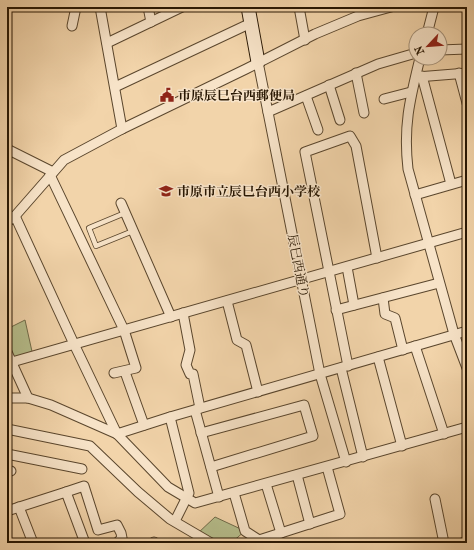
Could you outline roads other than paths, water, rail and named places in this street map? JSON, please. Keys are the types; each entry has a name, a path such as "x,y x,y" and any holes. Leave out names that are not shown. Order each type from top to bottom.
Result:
{"street":[{"path":"72,26 76,7"},
{"path":"100,7 122,129"},
{"path":"148,7 151,22"},
{"path":"107,43 182,7"},
{"name":"辰巳西通り","path":"248,7 320,374 346,462"},
{"path":"299,7 304,40"},
{"path":"7,222 15,216 64,160 122,129 304,40 343,22 391,7"},
{"path":"429,26 434,7"},
{"path":"115,87 251,23"},
{"path":"448,50 467,49"},
{"path":"268,112 378,64 408,55"},
{"path":"419,66 418,77 411,92 407,116 406,150 408,169 454,334 467,368"},
{"path":"356,73 364,113"},
{"path":"418,77 463,73 467,103"},
{"path":"418,77 451,184"},
{"path":"329,85 340,120"},
{"path":"384,99 411,92"},
{"path":"306,96 318,130"},
{"path":"363,457 344,367 336,310 305,152 350,136 356,146 377,258"},
{"path":"7,149 52,174 124,330 136,368 125,372 114,373"},
{"path":"415,195 467,180"},
{"path":"121,203 171,317"},
{"path":"15,216 117,434 168,487 195,503 467,427"},
{"path":"12,362 467,232"},
{"path":"346,267 354,305"},
{"path":"336,310 440,283"},
{"path":"383,298 385,314 395,318 403,350"},
{"path":"227,301 237,340 246,345 258,392"},
{"path":"183,313 190,350 186,365 190,374 193,374 201,433 219,497"},
{"path":"7,398 28,398 51,405 117,434 197,409 467,331"},
{"path":"415,346 444,434"},
{"path":"7,352 28,398"},
{"path":"378,357 402,446"},
{"path":"125,372 144,425"},
{"path":"201,433 304,405 313,436 211,467"},
{"path":"170,417 189,493 175,522"},
{"path":"7,429 90,446 138,492 175,522 211,543"},
{"path":"7,454 82,469"},
{"path":"234,493 246,532 259,540 340,514 327,467"},
{"path":"297,475 310,524"},
{"path":"266,484 281,533"},
{"path":"7,511 84,486 98,530 117,525 122,538 117,543"},
{"path":"66,492 84,543"},
{"path":"435,500 444,543"},
{"path":"19,507 33,543"},
{"path":"462,543 467,541"}],"lane":[{"path":"125,213 89,228 96,246 134,231"}],"place":[{"name":"市原辰巳台西郵便局","path":"167,95"},
{"name":"市原市立辰巳台西小学校","path":"166,191"}]}
